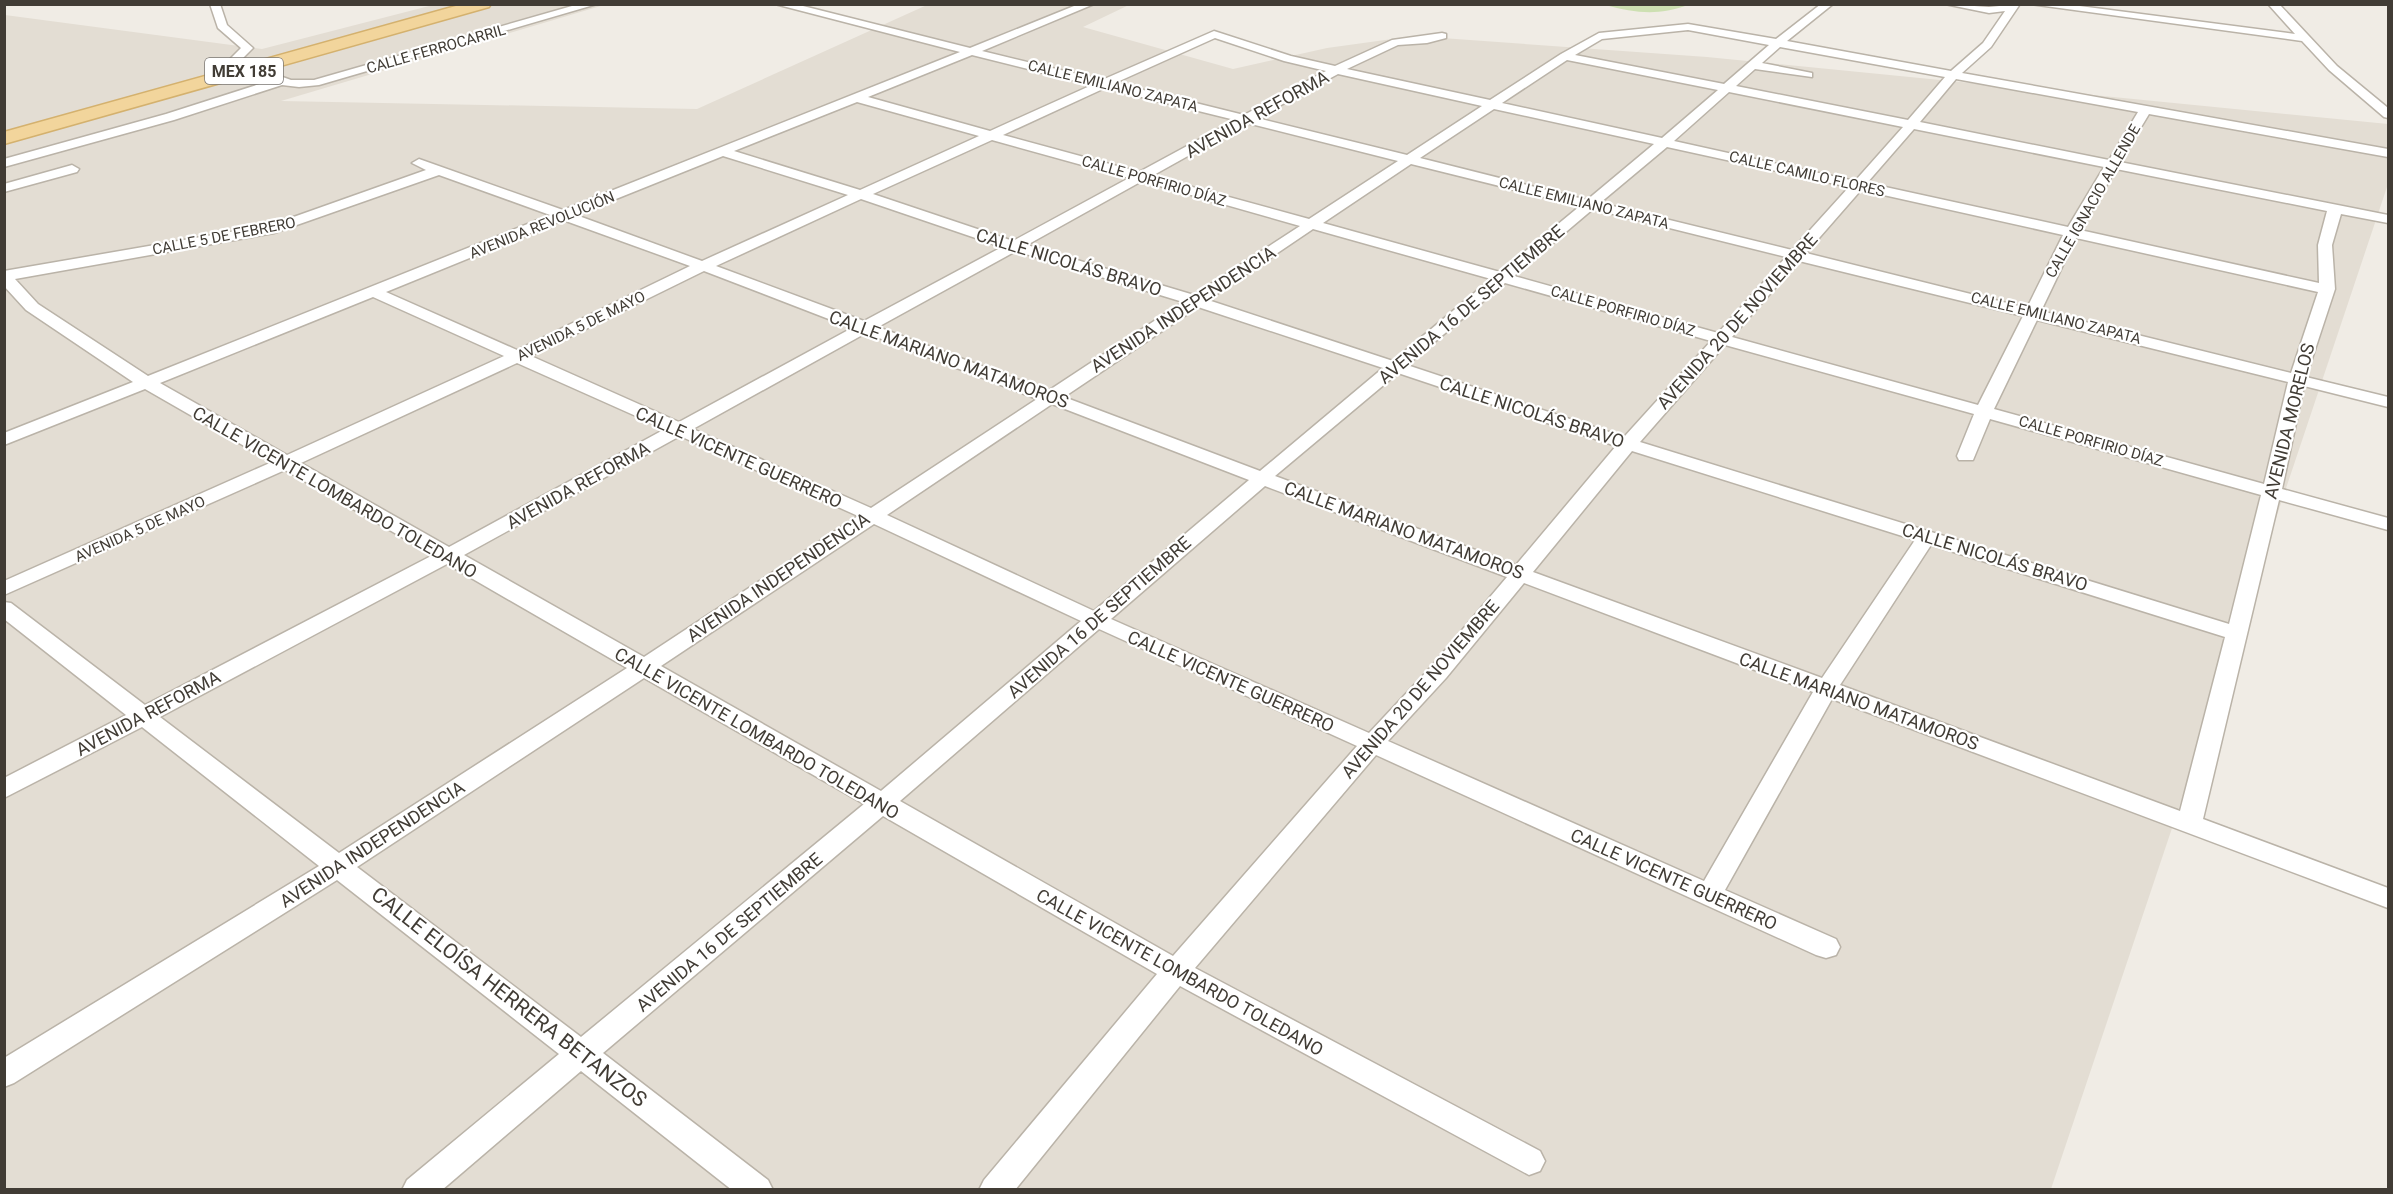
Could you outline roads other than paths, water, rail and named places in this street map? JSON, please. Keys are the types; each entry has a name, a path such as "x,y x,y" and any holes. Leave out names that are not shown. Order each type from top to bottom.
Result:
{"main road":[{"name":"MEX 185","path":"4,131 465,4"},
{"name":"MEX 185","path":"4,138 483,4"}],"street":[{"path":"215,4 222,26 247,48 233,62"},
{"name":"CALLE FERROCARRIL","path":"256,71 278,82 303,85 315,83 592,4"},
{"name":"CALLE EMILIANO ZAPATA","path":"780,4 2032,312 2388,402"},
{"path":"1062,4 1084,7"},
{"name":"AVENIDA 16 DE SEPTIEMBRE","path":"418,1190 882,803 1262,478 1397,368 1728,89 1778,43 1828,4"},
{"path":"1950,4 1989,10 2015,6"},
{"path":"2035,4 2304,38"},
{"path":"2273,4 2333,68 2388,114"},
{"name":"AVENIDA 20 DE NOVIEMBRE","path":"995,1190 1176,971 1372,744 1438,674 1628,444 1858,186 1909,125 1953,76 1986,45 2015,6"},
{"name":"AVENIDA REVOLUCIÓN","path":"4,440 1084,7"},
{"name":"AVENIDA INDEPENDENCIA","path":"4,1074 339,866 643,668 1193,300 1412,160 1564,56 1599,36 1688,27 2388,153"},
{"name":"CALLE CAMILO FLORES","path":"1156,59 1214,34 1288,59 1336,70 2327,289"},
{"name":"AVENIDA REFORMA","path":"4,789 447,556 864,327 1250,120 1336,70 1396,42 1427,40 1442,36"},
{"path":"1564,56 2110,166 2388,219"},
{"name":"AVENIDA 5 DE MAYO","path":"4,589 286,464 516,357 703,266 1156,59"},
{"path":"1752,65 1808,75"},
{"name":"CALLE FERROCARRIL","path":"4,163 170,117 278,82"},
{"name":"CALLE PORFIRIO DÍAZ","path":"857,98 2388,524"},
{"path":"139,100 170,117"},
{"name":"CALLE IGNACIO ALLENDE","path":"1966,456 1984,411 2072,232 2145,110"},
{"name":"CALLE NICOLÁS BRAVO","path":"724,152 1014,246 1193,300 1628,444 2238,634"},
{"name":"CALLE MARIANO MATAMOROS","path":"428,167 703,266 1051,396 1262,478 1520,572 2388,898"},
{"name":"CALLE 5 DE FEBRERO","path":"5,276 274,229 428,167"},
{"path":"4,188 72,169"},
{"name":"AVENIDA MORELOS","path":"2189,824 2238,634 2297,379 2327,289 2325,245 2334,209"},
{"name":"CALLE VICENTE LOMBARDO TOLEDANO","path":"5,276 32,307 145,382 286,464 1176,971 1529,1161"},
{"name":"CALLE VICENTE GUERRERO","path":"374,292 871,515 1096,620 1826,947"},
{"path":"1710,894 1827,688 1927,536"},
{"name":"CALLE ELOÍSA HERRERA BETANZOS","path":"4,608 141,716 584,1053 757,1190"}]}
